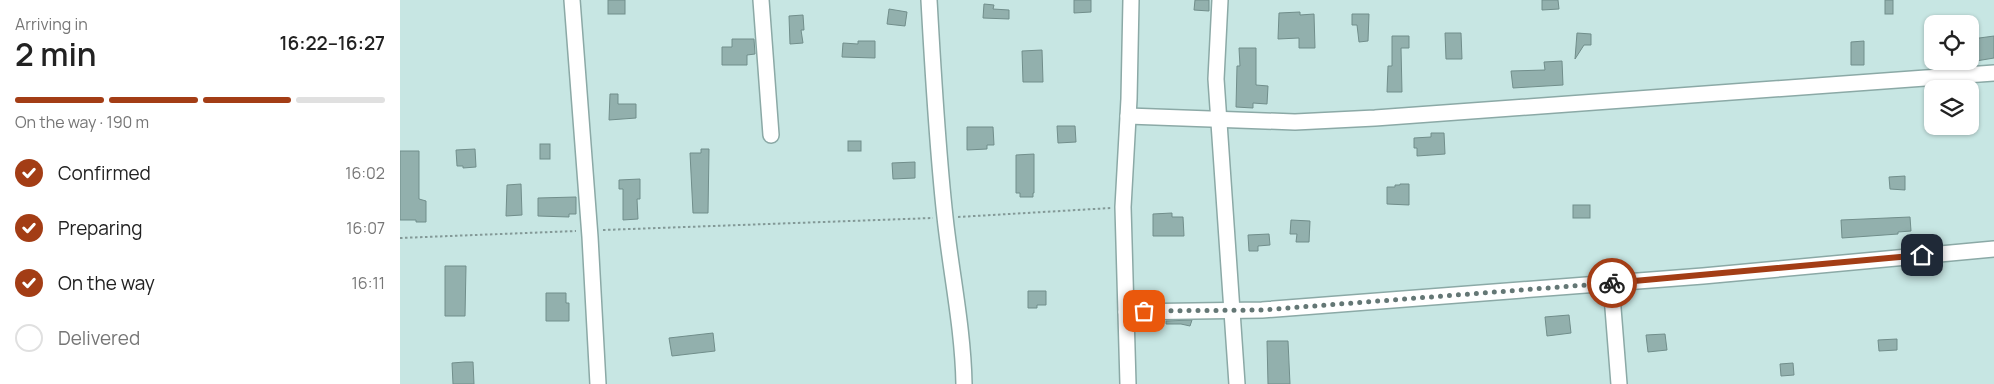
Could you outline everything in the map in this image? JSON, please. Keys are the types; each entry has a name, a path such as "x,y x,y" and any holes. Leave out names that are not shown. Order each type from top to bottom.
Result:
{"street":[{"path":"572,0 598,384"},
{"path":"761,0 771,134"},
{"path":"929,0 934,92 945,218 964,358 964,384"},
{"path":"1128,384 1123,207 1128,116 1130,0"},
{"path":"1220,0 1216,79 1238,384"},
{"path":"1128,116 1295,122 1375,118 1994,73"},
{"path":"1126,312 1262,310 1611,283 1994,249"},
{"path":"1611,283 1619,384"}],"path":[{"path":"400,238 730,224 945,218 1123,207"}],"building":[{"path":"608,0 625,0 625,14 608,14"},
{"path":"1074,0 1091,0 1091,12 1074,13"},
{"path":"1195,0 1209,0 1209,11 1194,10"},
{"path":"1542,0 1558,0 1559,9 1542,10"},
{"path":"1885,0 1893,0 1893,14 1885,14"},
{"path":"984,4 994,5 993,9 1009,10 1009,19 983,18"},
{"path":"889,9 907,12 905,26 887,24"},
{"path":"1300,12 1300,15 1314,14 1315,48 1299,48 1299,38 1278,39 1279,13"},
{"path":"1352,14 1369,14 1368,41 1359,42 1357,25 1352,25"},
{"path":"803,15 804,30 801,30 803,43 790,44 789,16"},
{"path":"1445,33 1461,33 1462,59 1446,59"},
{"path":"1577,33 1591,34 1591,45 1584,45 1575,59"},
{"path":"1392,36 1409,36 1409,48 1401,48 1402,92 1387,92 1388,66 1392,66"},
{"path":"1994,36 1994,58 1979,60 1979,38"},
{"path":"732,39 754,39 755,54 747,55 747,65 722,65 722,47 732,47"},
{"path":"858,41 875,41 875,58 842,57 843,43 858,44"},
{"path":"1864,41 1864,65 1851,65 1851,42"},
{"path":"1239,48 1256,48 1256,85 1268,86 1267,104 1253,103 1253,108 1236,107 1237,66 1240,66"},
{"path":"1042,50 1043,82 1023,82 1022,51"},
{"path":"1562,61 1563,85 1513,88 1511,71 1545,70 1544,62"},
{"path":"610,94 618,94 618,104 636,104 636,118 609,120"},
{"path":"1057,126 1075,126 1076,142 1058,143"},
{"path":"967,127 993,127 994,145 987,145 987,149 967,150"},
{"path":"1431,133 1444,133 1445,154 1417,156 1417,148 1414,148 1414,138 1431,137"},
{"path":"848,141 861,141 861,151 848,151"},
{"path":"540,144 550,144 550,159 540,159"},
{"path":"475,149 476,167 463,168 463,166 457,166 456,150"},
{"path":"701,149 709,149 708,213 693,213 690,153 701,153"},
{"path":"400,151 419,151 419,199 426,201 426,222 400,220"},
{"path":"1034,154 1033,197 1020,197 1020,193 1016,193 1016,155"},
{"path":"915,162 915,178 893,179 892,163"},
{"path":"1905,176 1905,190 1890,189 1889,177"},
{"path":"640,179 640,199 637,199 638,219 623,220 623,189 619,189 619,180"},
{"path":"521,184 522,215 506,216 507,185"},
{"path":"1409,184 1409,205 1387,204 1387,187 1395,187 1395,185"},
{"path":"576,197 576,214 569,214 569,217 538,216 538,198"},
{"path":"1573,205 1590,205 1590,218 1573,218"},
{"path":"1172,213 1172,217 1183,217 1184,236 1153,236 1153,214"},
{"path":"1910,217 1911,231 1898,232 1898,234 1842,238 1841,220"},
{"path":"1291,220 1310,221 1309,242 1296,242 1297,234 1290,234"},
{"path":"1269,234 1270,245 1258,246 1258,251 1249,251 1248,235"},
{"path":"445,266 466,266 465,316 445,316"},
{"path":"1028,291 1046,291 1046,305 1028,308"},
{"path":"546,293 566,293 566,303 569,303 569,321 546,321"},
{"path":"1569,315 1571,333 1547,336 1545,317"},
{"path":"1192,320 1190,326 1166,324 1166,321"},
{"path":"713,333 715,351 672,356 669,338"},
{"path":"1665,334 1667,350 1648,352 1646,335"},
{"path":"1897,339 1897,350 1879,351 1878,340"},
{"path":"1267,341 1288,341 1290,384 1268,384"},
{"path":"473,362 474,384 453,384 452,363"},
{"path":"1793,363 1794,375 1781,376 1780,364"}],"way so far":[{"path":"1144,311 1262,310 1612,283"}],"route":[{"path":"1612,283 1922,255"}]}
